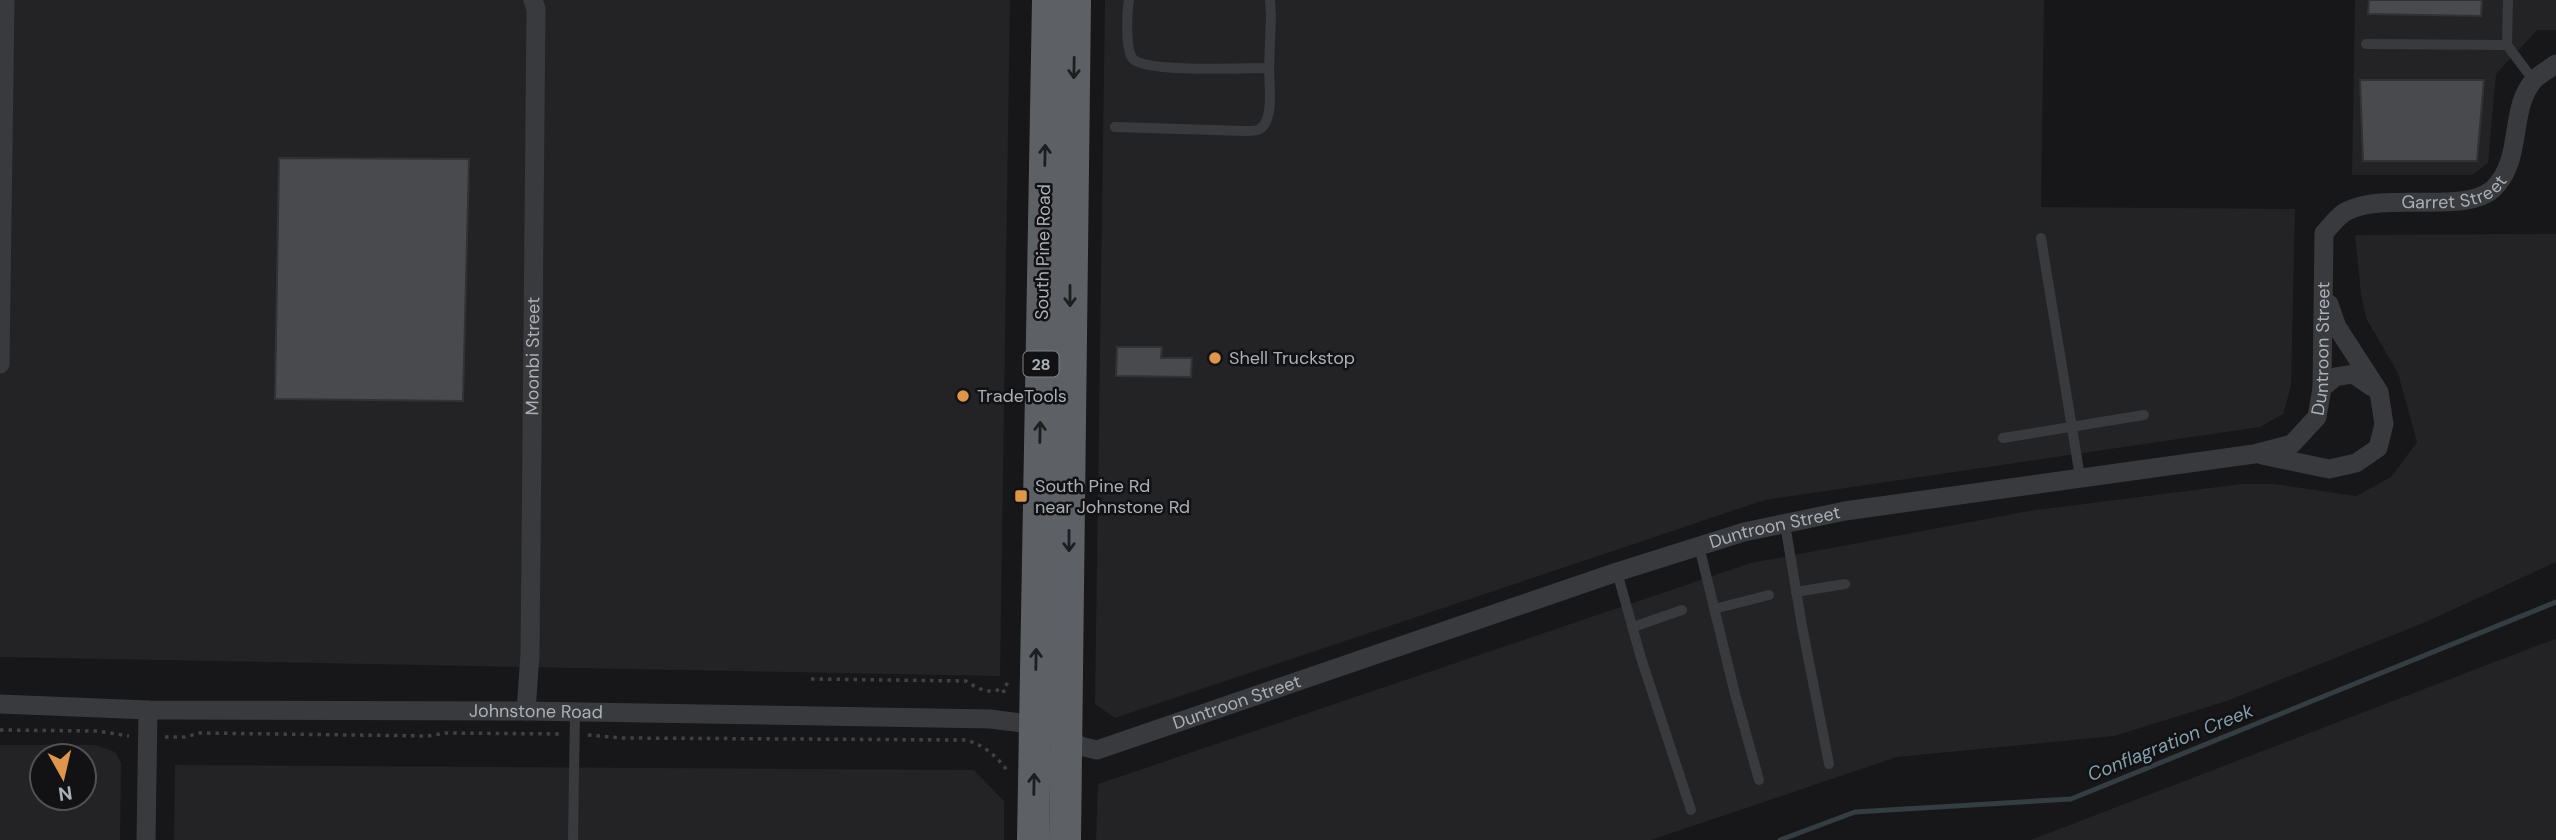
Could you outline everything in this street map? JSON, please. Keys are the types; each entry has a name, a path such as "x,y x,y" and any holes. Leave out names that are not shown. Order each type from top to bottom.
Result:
{"highway":[{"name":"South Pine Road","path":"1033,840 1048,0"},
{"name":"South Pine Road","path":"1065,840 1069,696 1070,294 1075,0"}],"street":[{"path":"0,364 5,0"},
{"name":"Moonbi Street","path":"526,711 530,640 536,9 533,0"},
{"path":"2534,80 2556,64"},
{"name":"Garret Street","path":"2324,233 2344,212 2367,203 2473,200 2492,190 2507,172 2518,132 2521,105 2534,80"},
{"name":"Duntroon Street","path":"1067,740 1092,749 1102,748 1617,572 1699,546 1785,524 1845,511 2254,454 2292,444 2317,417 2322,388 2324,233"},
{"path":"2254,454 2329,469 2356,463 2378,448 2384,424 2379,392 2337,327 2325,289"},
{"path":"2322,388 2335,377 2353,374 2379,392"},
{"name":"Johnstone Road","path":"0,704 148,710 526,711 990,719 1035,727 1067,740"},
{"path":"146,840 148,710"}],"lane":[{"path":"1129,0 1130,54 1141,65 1163,68 1269,68"},
{"path":"1115,127 1258,130 1266,124 1269,114 1270,0"},
{"path":"2508,0 2507,45 2534,80"},
{"path":"2366,44 2507,45"},
{"path":"2041,238 2080,477"},
{"path":"2003,438 2144,415"},
{"path":"1785,524 1829,764"},
{"path":"1699,546 1759,780"},
{"path":"1617,572 1691,810"},
{"path":"1796,592 1844,584"},
{"path":"1714,610 1769,595"},
{"path":"1633,627 1682,610"},
{"path":"573,840 575,712"}],"path":[{"path":"811,679 966,681 985,691 994,692 1003,688"},
{"path":"0,730 97,732 115,736"}],"shaded area":[{"path":"0,0 1010,0 1000,676 0,657"},
{"path":"1105,0 2044,0 2041,207 2295,209 2291,386 2283,414 2260,427 1765,500 1115,718 1095,704"},
{"path":"2355,0 2556,0 2556,30 2537,30 2496,74 2488,163 2472,175 2352,175"},
{"path":"2556,234 2556,562 2426,622 2227,701 2114,736 1897,757 1651,840 1096,840 1098,784 1751,563 2029,511 2242,484 2274,484 2356,496 2391,477 2417,442 2398,373 2366,318 2355,235"},
{"path":"2556,639 2556,840 2031,840 2544,643"},
{"path":"0,745 28,745 28,812 98,812 98,746 115,752 121,763 120,840 0,840"},
{"path":"175,765 974,770 1004,801 1004,840 174,840"}],"building":[{"path":"2369,0 2482,0 2481,16 2368,14"},
{"path":"2360,80 2484,80 2477,161 2363,161"},
{"path":"279,158 469,159 463,401 275,399"},
{"path":"1117,347 1162,347 1161,358 1192,358 1191,377 1116,376"}],"waterway":[{"name":"Conflagration Creek","path":"1780,840 1855,812 2071,799 2556,602"}],"place":[{"name":"Shell Truckstop","path":"1215,358"},
{"name":"TradeTools","path":"963,396"},
{"name":"South Pine Rd near Johnstone Rd","path":"1021,496"}]}
